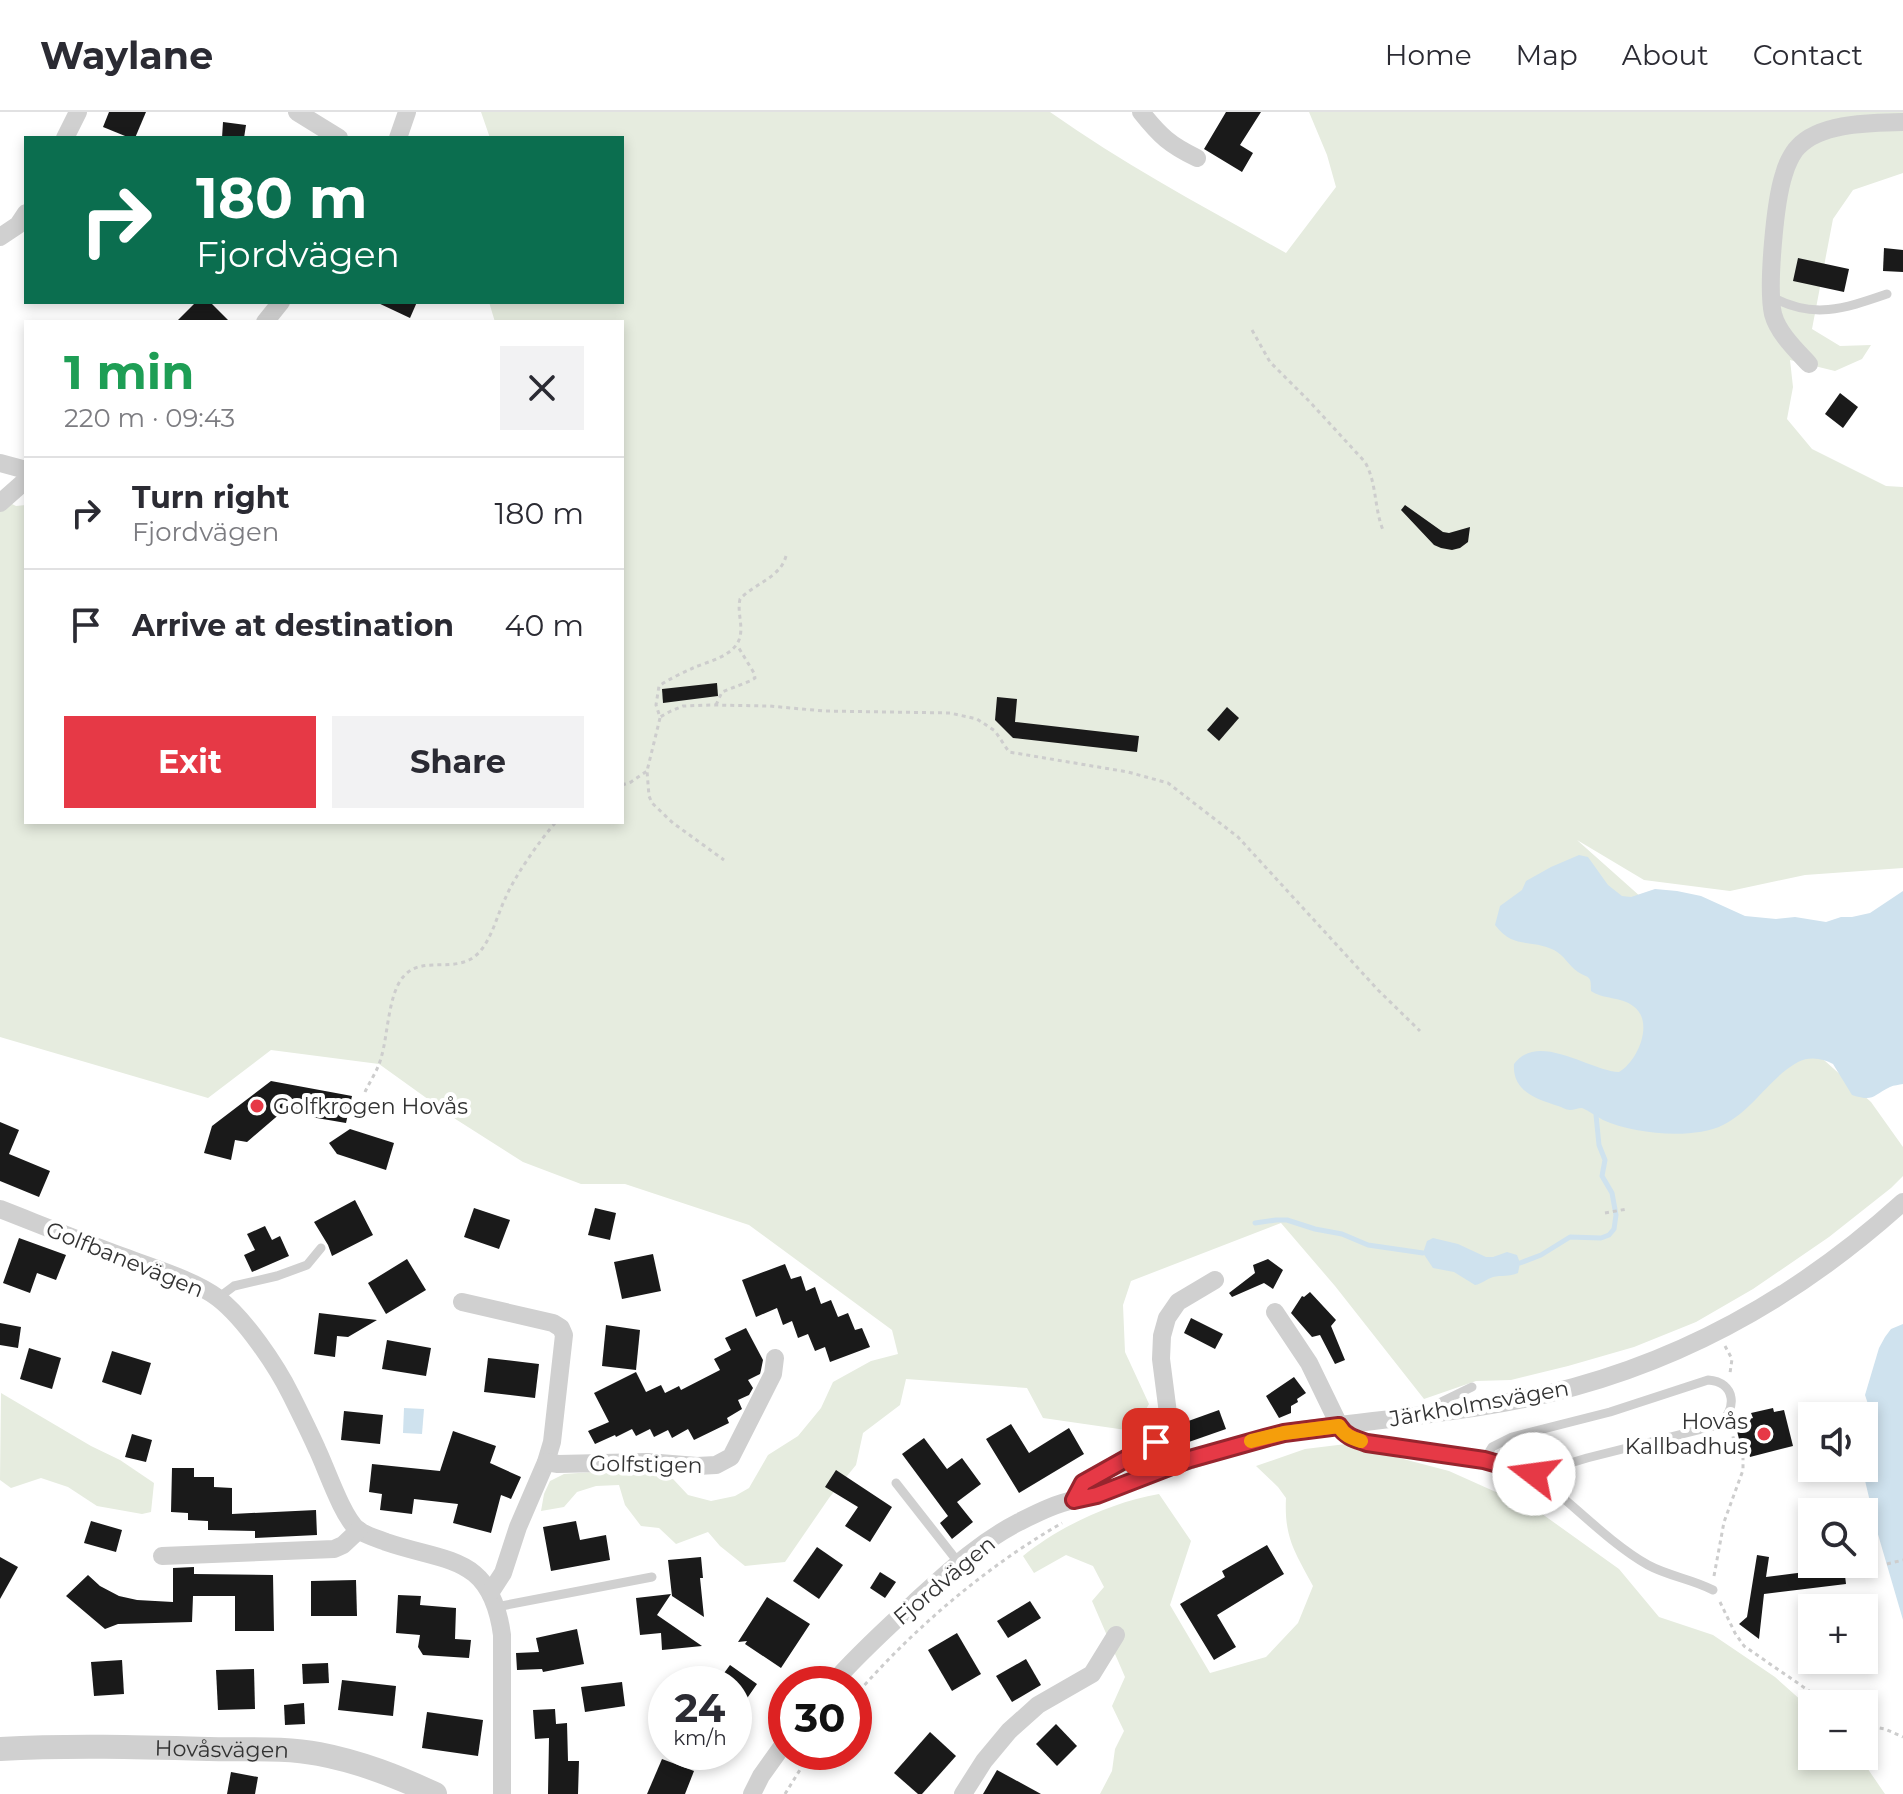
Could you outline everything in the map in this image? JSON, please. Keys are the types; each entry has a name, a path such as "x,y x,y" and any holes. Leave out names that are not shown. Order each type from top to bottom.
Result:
{"street":[{"path":"66,136 78,112"},
{"path":"297,112 336,136"},
{"path":"399,136 407,112"},
{"path":"1141,112 1159,134 1197,158"},
{"path":"1809,364 1780,330 1773,315 1771,278 1784,173 1798,147 1818,134 1846,125 1903,122"},
{"path":"0,237 18,225 24,216"},
{"path":"267,320 279,304"},
{"path":"0,463 24,469"},
{"path":"0,503 24,482"},
{"name":"Järkholmsvägen","path":"1339,1426 1527,1398 1574,1387 1668,1354 1718,1332 1800,1283 1843,1253 1903,1202"},
{"name":"Golfbanevägen","path":"0,1209 169,1274 218,1298 241,1321 282,1378 347,1516 359,1530"},
{"name":"Fjordvägen","path":"1074,1500 1083,1483 1156,1442 1163,1435 1169,1421 1161,1359 1167,1318 1178,1302 1215,1280"},
{"path":"462,1302 553,1323 561,1328 564,1335 552,1442 493,1600"},
{"path":"1275,1312 1309,1363 1342,1431 1351,1438 1484,1460 1534,1474"},
{"name":"Golfstigen","path":"546,1462 716,1465 731,1457 773,1374 775,1358"},
{"name":"Fjordvägen","path":"848,1666 958,1562 1019,1522 1190,1459 1284,1433 1339,1426"},
{"path":"162,1556 334,1549 359,1530 398,1546 463,1564 478,1577 493,1600 502,1635 502,1794"},
{"path":"963,1794 984,1761 1009,1731 1038,1705 1092,1674 1116,1635"},
{"name":"Hovåsvägen","path":"0,1749 144,1747 304,1752 366,1765 435,1794"},
{"path":"752,1794 768,1766"}],"lane":[{"path":"1772,297 1797,309 1826,310 1887,294"},
{"path":"218,1298 234,1286 307,1265 321,1248"},
{"path":"1484,1460 1492,1447 1512,1437 1610,1412 1708,1380 1718,1381 1728,1388 1730,1411 1718,1425 1534,1474"},
{"path":"1434,1414 1433,1408 1439,1403 1472,1387"},
{"path":"1534,1474 1600,1530 1648,1565 1713,1590"},
{"path":"896,1483 958,1562"},
{"path":"493,1600 652,1577"}],"path":[{"path":"1252,330 1270,362 1365,462 1371,473 1377,515 1383,530"},
{"path":"724,860 693,839 652,803 647,788 647,771 660,717 656,705 659,686 714,660 737,645 741,632 740,599 777,573 786,556"},
{"path":"716,705 722,692 755,678 737,645"},
{"path":"660,717 683,706 716,705 950,713 977,719 995,731 1009,752 1128,772 1168,783 1238,837 1357,968 1420,1031"},
{"path":"624,784 647,771"},
{"path":"365,1092 381,1058 385,1032 402,977 411,969 424,965 467,962 480,952 491,935 513,884 555,824"},
{"path":"1605,1213 1627,1209"},
{"path":"1727,1349 1732,1359 1728,1388"},
{"path":"1730,1411 1736,1448 1743,1453 1744,1460 1724,1522 1713,1590 1744,1646 1808,1690"},
{"path":"872,1677 902,1644 986,1573 1070,1519"},
{"path":"1887,1564 1903,1560"},
{"path":"1878,1728 1903,1737"},
{"path":"785,1794 800,1770"}],"shaded area":[{"path":"481,112 1050,112 1137,168 1286,253 1336,187 1309,112 1903,112 1903,173 1853,190 1833,219 1812,329 1840,346 1871,345 1862,359 1835,371 1790,360 1793,387 1787,419 1812,449 1886,486 1903,487 1903,868 1805,875 1730,891 1644,880 1577,840 1871,1102 1903,1147 1903,1176 1829,1237 1753,1289 1696,1322 1634,1347 1568,1366 1511,1380 1476,1381 1424,1399 1281,1223 1131,1281 1123,1305 1125,1352 1149,1404 1133,1431 1043,1418 1027,1388 906,1379 900,1405 863,1433 856,1465 785,1562 745,1566 708,1532 676,1544 659,1528 641,1526 625,1505 619,1485 596,1486 577,1492 564,1507 541,1511 550,1481 564,1474 650,1468 673,1479 688,1495 711,1501 735,1496 749,1488 768,1455 798,1436 821,1408 833,1382 871,1361 898,1354 892,1330 749,1225 625,1184 581,1184 523,1162 457,1120 379,1064 271,1050 208,1098 0,1037 0,498 16,506 24,505 24,824 624,824 624,320 494,320 490,304 624,304 624,136 489,136"},
{"path":"1,1393 120,1460 154,1483 151,1512 142,1514 97,1506 68,1487 41,1478 11,1488 0,1480"},
{"path":"1346,1444 1449,1471 1538,1511 1619,1569 1659,1617 1713,1635 1775,1677 1798,1698 1798,1770 1869,1770 1885,1794 1100,1794 1112,1771 1115,1749 1124,1731 1112,1706 1125,1677 1092,1601 1104,1587 1093,1566 1066,1555 1034,1573 1023,1556 1087,1517 1159,1494 1191,1541 1170,1605 1210,1673 1266,1657 1298,1623 1313,1586 1289,1534 1286,1498 1256,1466 1305,1449"}],"water":[{"path":"1579,855 1588,857 1608,885 1622,896 1631,897 1655,889 1677,891 1701,896 1745,916 1795,917 1826,922 1870,913 1903,891 1903,1084 1892,1086 1872,1097 1859,1097 1852,1095 1833,1064 1820,1059 1807,1059 1788,1068 1734,1119 1711,1130 1680,1134 1647,1132 1616,1125 1582,1108 1567,1110 1527,1092 1514,1073 1514,1064 1524,1055 1536,1051 1550,1052 1619,1072 1638,1050 1643,1031 1643,1021 1633,1006 1591,991 1589,978 1575,970 1558,952 1515,941 1495,925 1500,906 1522,890 1526,881"},
{"path":"1433,1238 1458,1244 1486,1257 1507,1252 1517,1255 1520,1263 1518,1273 1493,1277 1475,1285 1454,1272 1433,1268 1423,1253 1427,1241"},
{"path":"1903,1324 1903,1620 1878,1534 1878,1498 1869,1498 1865,1482 1878,1482 1878,1402 1867,1402 1865,1395 1879,1348 1891,1329"},
{"path":"404,1408 424,1409 422,1434 403,1433"}],"building":[{"path":"109,112 146,112 136,136 125,136 103,127"},
{"path":"1226,112 1261,112 1240,145 1253,153 1242,172 1204,149"},
{"path":"223,122 246,125 244,136 222,136"},
{"path":"1884,248 1903,250 1903,272 1883,271"},
{"path":"1798,258 1849,269 1844,292 1793,281"},
{"path":"194,304 212,304 228,320 178,320"},
{"path":"380,304 416,304 410,318"},
{"path":"1840,393 1858,407 1843,428 1825,414"},
{"path":"1405,505 1443,532 1470,527 1468,542 1452,550 1434,545 1401,510"},
{"path":"717,683 718,696 663,703 662,689"},
{"path":"997,697 1017,699 1015,722 1139,736 1137,752 1013,738 995,720"},
{"path":"1227,707 1239,718 1219,741 1207,730"},
{"path":"271,1081 352,1096 346,1123 282,1112 247,1142 235,1140 231,1160 204,1153 212,1126"},
{"path":"0,1122 19,1130 9,1154 50,1171 39,1197 0,1181"},
{"path":"350,1129 394,1143 386,1170 337,1154 329,1143"},
{"path":"355,1200 373,1235 332,1256 314,1222"},
{"path":"474,1208 510,1220 499,1249 464,1237"},
{"path":"595,1208 616,1213 610,1240 588,1235"},
{"path":"265,1226 272,1240 280,1236 289,1256 252,1272 244,1255 255,1250 247,1234"},
{"path":"19,1238 66,1255 56,1280 37,1273 30,1293 3,1283"},
{"path":"653,1254 661,1291 622,1299 614,1262"},
{"path":"407,1259 426,1290 386,1314 368,1283"},
{"path":"1268,1259 1283,1270 1273,1289 1264,1283 1232,1297 1229,1293 1255,1273 1253,1265"},
{"path":"785,1264 791,1279 801,1276 806,1291 815,1287 821,1304 831,1300 838,1317 848,1313 855,1330 862,1328 870,1347 830,1362 825,1347 815,1351 808,1334 798,1338 792,1321 783,1325 777,1308 756,1317 742,1280"},
{"path":"1310,1292 1336,1320 1331,1326 1345,1360 1335,1364 1320,1335 1312,1337 1291,1313 1302,1296"},
{"path":"319,1313 377,1320 348,1337 337,1336 335,1357 314,1354"},
{"path":"1191,1318 1223,1334 1215,1349 1184,1333"},
{"path":"0,1323 21,1327 18,1348 0,1345"},
{"path":"606,1325 640,1330 636,1370 602,1366"},
{"path":"746,1328 763,1360 760,1374 748,1380 753,1388 749,1395 738,1400 742,1409 727,1418 729,1423 694,1440 688,1429 672,1438 668,1430 654,1437 650,1429 636,1436 632,1429 595,1444 588,1431 609,1422 594,1393 636,1372 646,1392 661,1385 665,1393 679,1386 681,1390 720,1370 714,1359 731,1350 725,1338"},
{"path":"387,1340 431,1348 426,1376 382,1369"},
{"path":"29,1348 61,1358 52,1389 20,1379"},
{"path":"112,1351 151,1363 141,1395 102,1382"},
{"path":"488,1358 539,1364 535,1398 484,1392"},
{"path":"1294,1377 1306,1393 1291,1406 1291,1413 1279,1418 1266,1396"},
{"name":"Hovås Kallbadhus","path":"1773,1408 1774,1412 1784,1410 1793,1446 1750,1457 1747,1445 1741,1447 1735,1423 1753,1418 1751,1413"},
{"path":"1219,1410 1226,1429 1186,1443 1180,1424"},
{"path":"344,1411 383,1415 380,1444 341,1440"},
{"path":"1011,1424 1029,1453 1069,1428 1084,1454 1019,1493 986,1439"},
{"path":"453,1431 496,1446 490,1463 521,1477 511,1499 501,1495 491,1533 453,1523 458,1504 414,1499 412,1514 380,1510 382,1494 369,1492 372,1464 440,1471"},
{"path":"132,1434 152,1440 146,1462 125,1457"},
{"path":"924,1438 947,1469 962,1458 981,1484 957,1502 973,1522 952,1539 940,1523 948,1516 902,1454"},
{"path":"172,1468 194,1468 194,1477 214,1477 214,1487 232,1488 232,1514 316,1510 317,1535 255,1538 255,1531 208,1530 208,1521 188,1520 188,1513 171,1512"},
{"path":"836,1470 892,1507 870,1542 845,1526 858,1507 825,1487"},
{"path":"91,1521 122,1530 116,1552 84,1543"},
{"path":"576,1521 580,1540 606,1535 610,1560 551,1571 543,1527"},
{"path":"1267,1545 1284,1574 1217,1615 1236,1647 1214,1660 1180,1604 1225,1577 1222,1571"},
{"path":"817,1547 843,1565 819,1599 793,1581"},
{"path":"1757,1555 1769,1557 1766,1577 1798,1573 1798,1578 1845,1578 1846,1584 1764,1594 1759,1639 1739,1624 1747,1617"},
{"path":"0,1557 18,1567 0,1599"},
{"path":"701,1557 704,1617 672,1596 668,1560"},
{"path":"194,1567 194,1574 273,1575 274,1631 235,1631 235,1596 193,1596 192,1622 118,1624 105,1629 66,1596 88,1575 119,1596 173,1602 173,1568"},
{"path":"880,1572 896,1582 885,1598 870,1588"},
{"path":"356,1580 357,1616 311,1616 311,1581"},
{"path":"671,1594 657,1615 702,1646 662,1650 661,1633 640,1635 636,1598"},
{"path":"398,1595 421,1596 420,1605 456,1608 455,1639 471,1640 469,1658 423,1655 418,1647 420,1635 396,1633"},
{"path":"767,1597 810,1624 782,1666 745,1644 747,1641 738,1642"},
{"path":"1030,1601 1041,1618 1008,1638 997,1621"},
{"path":"577,1629 584,1664 543,1672 542,1669 517,1670 516,1653 539,1652 536,1638"},
{"path":"957,1633 981,1674 952,1691 928,1650"},
{"path":"1026,1659 1041,1685 1012,1702 996,1676"},
{"path":"122,1660 124,1694 94,1696 91,1662"},
{"path":"328,1663 329,1683 303,1684 302,1664"},
{"path":"254,1669 255,1709 218,1710 216,1670"},
{"path":"342,1680 396,1686 393,1716 338,1710"},
{"path":"622,1682 625,1706 585,1712 581,1687"},
{"path":"304,1703 305,1724 285,1725 284,1705"},
{"path":"555,1709 556,1724 567,1723 568,1761 579,1761 578,1794 548,1794 549,1738 535,1739 533,1710"},
{"path":"427,1712 483,1720 478,1756 422,1748"},
{"path":"1056,1724 1077,1746 1057,1766 1036,1744"},
{"path":"930,1732 956,1756 922,1794 918,1794 894,1773"},
{"path":"657,1770 694,1771 685,1794 647,1794"},
{"path":"997,1770 1041,1794 983,1794"},
{"path":"231,1772 258,1777 255,1794 227,1794"}],"waterway":[{"path":"1520,1263 1541,1255 1570,1237 1601,1238 1614,1229 1616,1215 1612,1193 1602,1176 1605,1160 1599,1145 1596,1115"},
{"path":"1255,1223 1287,1220 1342,1234 1368,1245 1423,1253"}],"slow traffic":[{"path":"1251,1441 1339,1426 1351,1438 1361,1441"}],"place":[{"name":"Golfkrogen Hovås","path":"257,1106"},
{"name":"Hovås Kallbadhus","path":"1764,1434"}],"route":[{"path":"1156,1442 1083,1483 1074,1500 1097,1495 1190,1459 1265,1438 1339,1426 1351,1438 1367,1443 1484,1460 1534,1474"}]}
